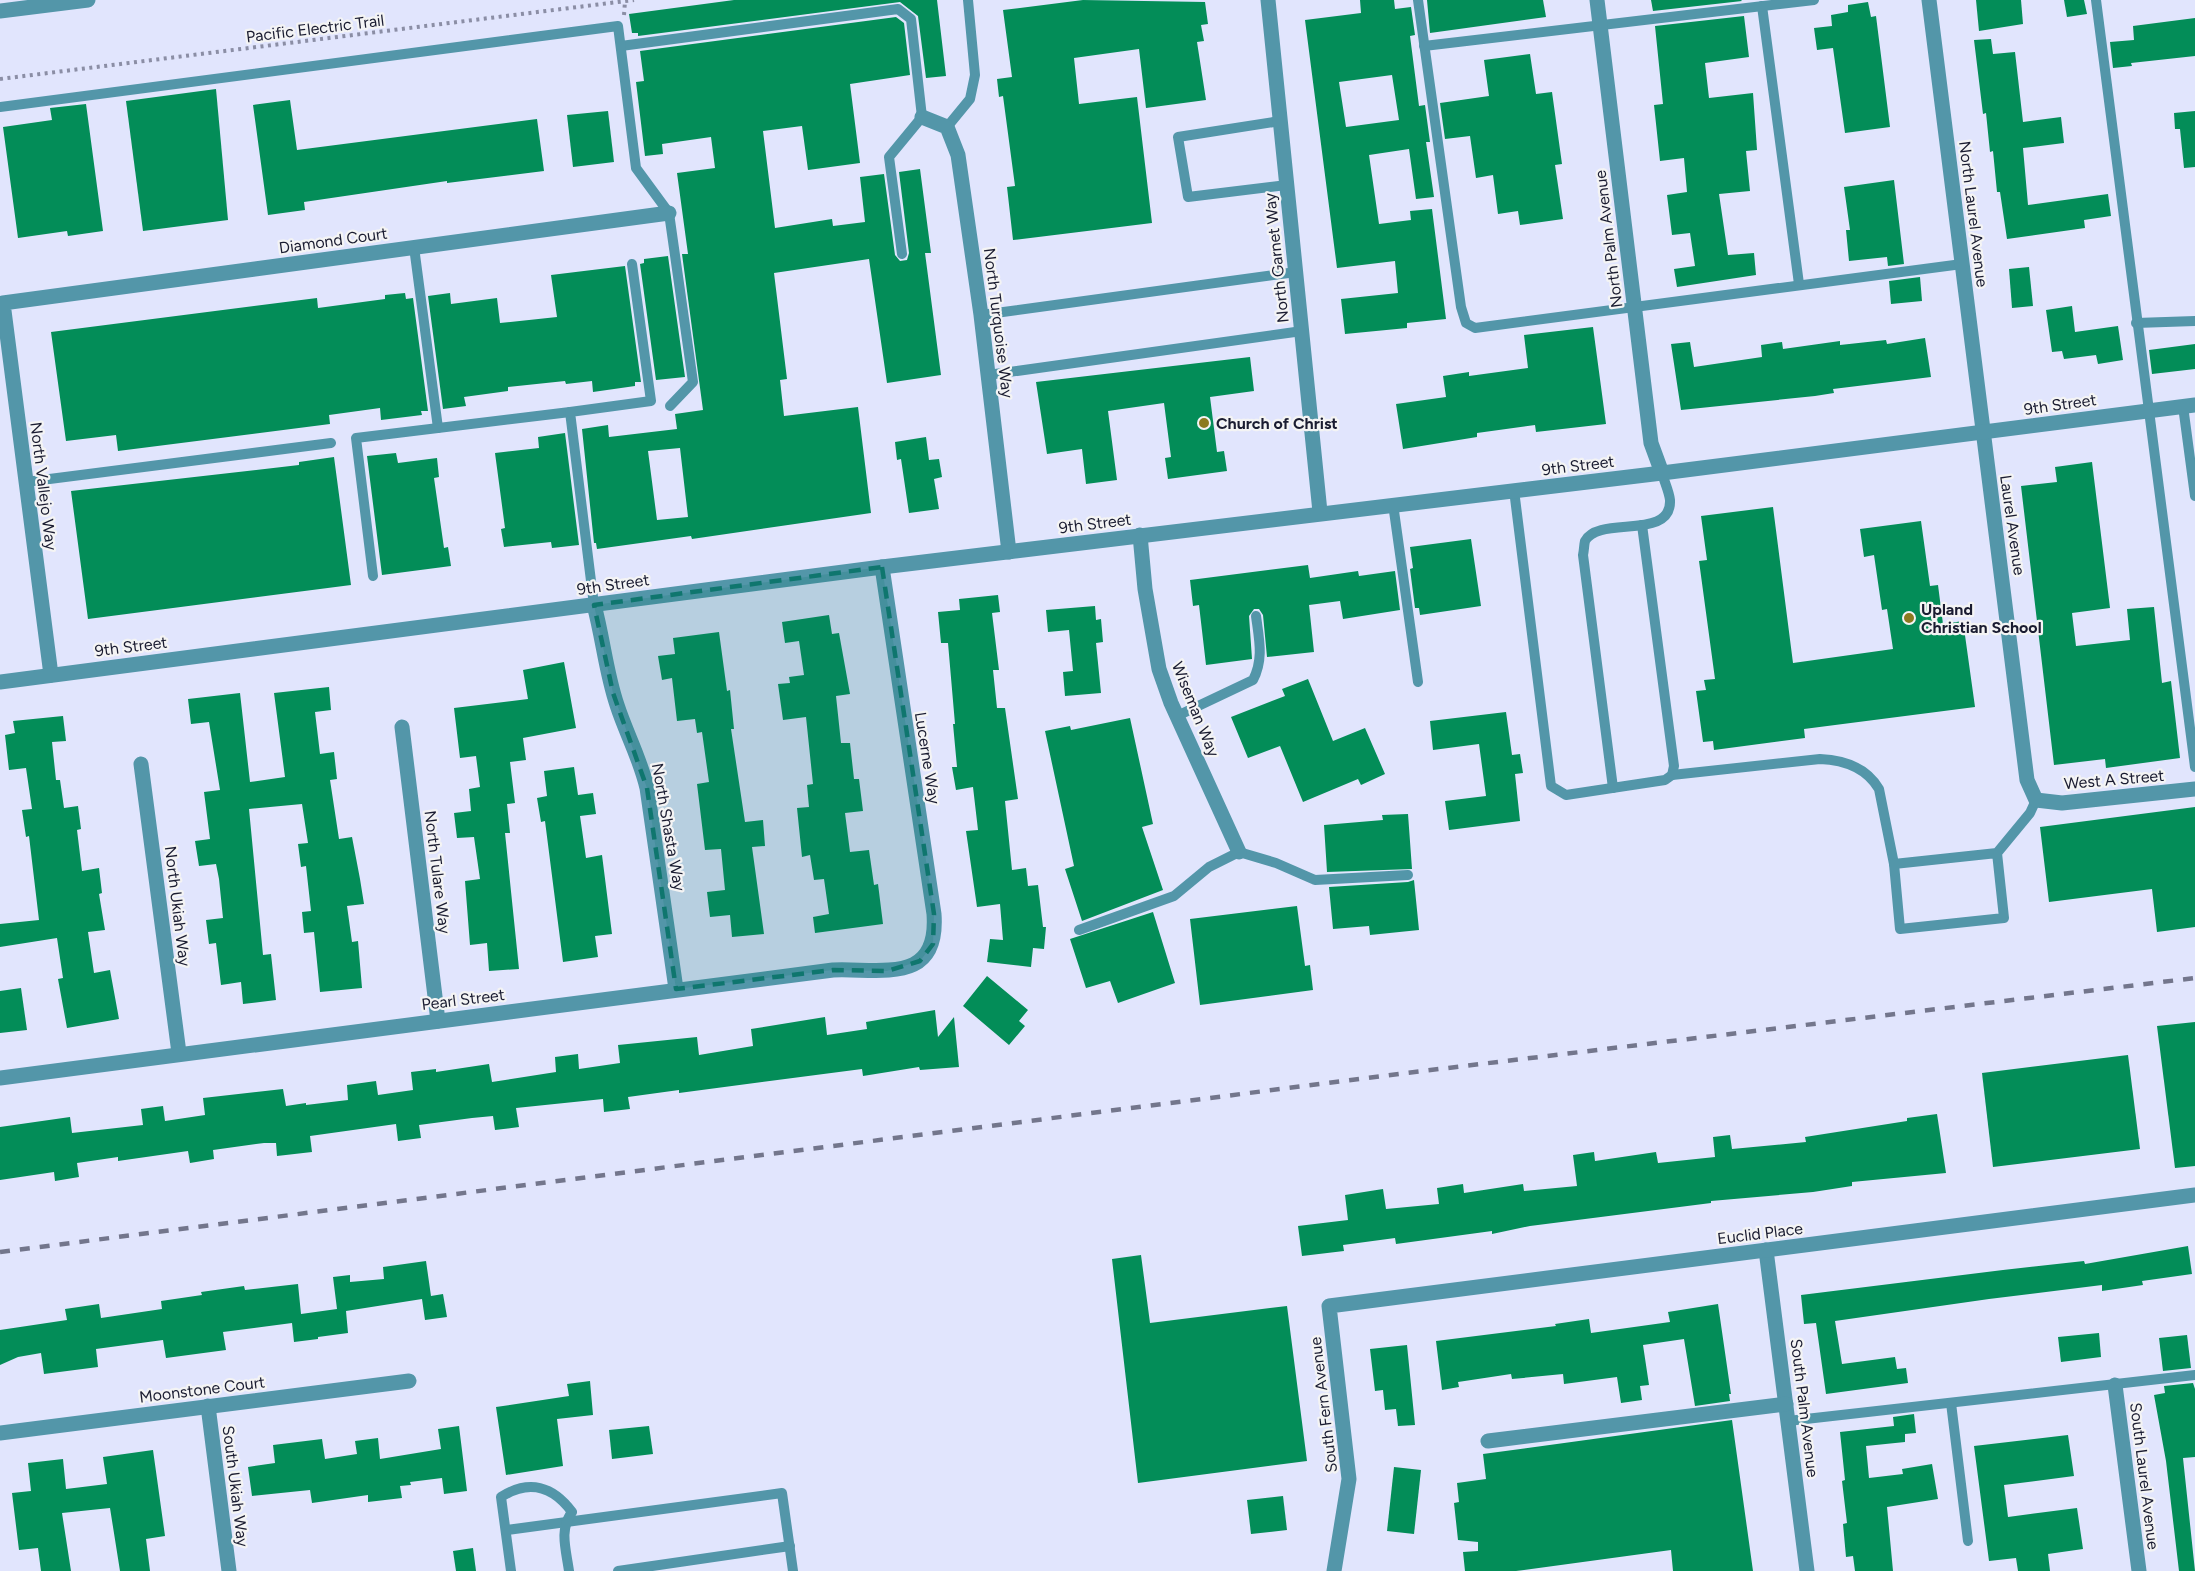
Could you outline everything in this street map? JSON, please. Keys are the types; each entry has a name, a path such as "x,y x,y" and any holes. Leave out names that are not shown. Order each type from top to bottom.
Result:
{"street":[{"path":"0,11 88,0"},
{"name":"North Garnet Way","path":"1268,0 1320,512"},
{"name":"North Palm Avenue","path":"1597,0 1651,443 1662,473"},
{"name":"North Laurel Avenue","path":"1929,0 1983,432"},
{"path":"922,117 947,127"},
{"name":"North Turquoise Way","path":"947,127 958,155 981,315 1010,552"},
{"name":"Diamond Court","path":"3,303 669,213"},
{"name":"North Vallejo Way","path":"3,303 51,675"},
{"name":"9th Street","path":"0,682 882,567 1320,512 1662,473 2189,405"},
{"name":"Laurel Avenue","path":"1983,432 2027,780 2036,800"},
{"name":"Wiseman Way","path":"1140,535 1145,589 1159,669 1177,716 1239,852"},
{"name":"Lucerne Way","path":"882,567 934,914 935,931 928,954"},
{"name":"North Shasta Way","path":"594,605 605,643 613,693 639,757 647,788 676,989"},
{"name":"North Tulare Way","path":"402,727 438,1021"},
{"name":"North Ukiah Way","path":"141,764 179,1053"},
{"name":"West A Street","path":"2036,800 2062,803 2195,789"},
{"name":"Pearl Street","path":"0,1078 676,989 833,970 900,969 911,967 928,954"},
{"name":"Euclid Place","path":"1329,1306 2195,1195"},
{"name":"South Palm Avenue","path":"1767,1250 1807,1571"},
{"name":"South Fern Avenue","path":"1329,1306 1349,1479 1334,1571"},
{"name":"Moonstone Court","path":"0,1433 409,1381"},
{"name":"South Laurel Avenue","path":"2115,1385 2139,1571"},
{"path":"1488,1441 1786,1404"},
{"name":"South Ukiah Way","path":"208,1406 229,1571"}],"lane":[{"path":"947,127 970,99 975,75 968,0"},
{"path":"1418,0 1466,323 1475,328 1635,309 1799,284 1962,264"},
{"path":"1424,46 1814,0"},
{"path":"2096,0 2136,324 2195,767"},
{"path":"1762,6 1799,284"},
{"path":"621,45 898,9 911,19 922,117 889,157 902,254"},
{"path":"0,107 618,26 636,168 669,213 693,382 670,406"},
{"path":"1280,121 1178,137 1188,198 1287,185"},
{"path":"414,247 438,428"},
{"path":"373,576 356,438 651,401 632,264"},
{"path":"981,315 1296,272"},
{"path":"2136,324 2195,321"},
{"path":"988,375 1302,331"},
{"path":"2189,405 2195,496"},
{"path":"570,412 594,605"},
{"path":"26,482 331,443"},
{"path":"1613,788 1583,555 1586,541 1597,531 1657,522 1666,513 1670,503 1662,473"},
{"path":"1514,490 1551,786 1566,795 1665,780 1672,775 1820,759 1840,760 1861,769 1873,779 1879,789 1894,864 1900,929 2004,918 1997,853"},
{"path":"1393,504 1418,682"},
{"path":"1642,525 1674,766 1672,775"},
{"path":"1177,716 1253,680 1259,669 1260,654 1256,616"},
{"path":"1894,864 1997,853 2030,813 2036,800"},
{"path":"1079,930 1174,896 1209,867 1239,852 1276,863 1315,880 1408,874"},
{"path":"1788,1421 2195,1375"},
{"path":"1951,1403 1968,1541"},
{"path":"512,1571 501,1497 511,1491 536,1486 562,1497 572,1512 564,1523 569,1571"},
{"path":"507,1530 782,1494 793,1571"},
{"path":"618,1571 790,1546"}],"path":[{"name":"Pacific Electric Trail","path":"0,79 634,0"}],"highlighted area":[{"path":"882,567 934,914 933,944 920,961 887,971 833,970 676,989 647,788 613,693 594,605"}],"building":[{"path":"734,0 937,0 946,76 926,78 918,16 900,2 638,36 638,33 632,33 629,14"},
{"path":"1083,0 1205,2 1208,24 1201,25 1204,41 1197,42 1206,100 1146,108 1139,49 1074,58 1079,104 1137,97 1152,223 1013,240 1007,187 1015,186 1003,96 999,97 997,79 1012,77 1003,10"},
{"path":"1360,0 1394,0 1395,9 1411,7 1415,35 1410,36 1419,106 1425,105 1430,142 1426,142 1434,197 1416,199 1409,149 1369,155 1379,224 1411,220 1410,211 1432,209 1446,319 1407,323 1407,328 1345,334 1341,299 1398,293 1395,261 1337,268 1305,20 1361,13","holes":["1392,75 1399,120 1346,127 1339,82"]},
{"path":"1427,0 1543,0 1546,17 1430,33"},
{"path":"1651,0 1741,0 1742,1 1653,11"},
{"path":"1976,0 2021,0 2023,24 1979,31"},
{"path":"2064,0 2084,0 2087,14 2067,17"},
{"path":"1868,2 1871,17 1876,16 1890,127 1845,133 1833,48 1817,50 1814,28 1832,26 1831,15 1848,12 1848,5"},
{"path":"1744,16 1749,57 1705,63 1709,98 1753,93 1757,150 1746,151 1750,191 1719,194 1728,255 1754,253 1756,275 1677,287 1674,269 1695,266 1690,233 1672,235 1667,195 1687,192 1684,158 1660,161 1654,105 1663,104 1655,26"},
{"path":"896,17 904,23 910,75 850,84 860,163 808,170 802,126 763,131 775,228 832,219 833,226 865,222 860,177 884,174 895,255 900,261 907,260 909,253 899,172 920,169 931,253 925,253 941,375 887,383 869,259 774,273 787,379 780,380 784,416 858,407 871,513 692,539 691,536 597,549 594,543 582,429 608,425 609,437 677,429 675,414 703,410 682,254 688,254 677,173 715,168 711,137 662,144 663,154 645,156 636,82 644,81 640,51","holes":["680,448 688,517 657,520 648,451"]},
{"path":"2195,18 2195,56 2131,63 2132,66 2113,68 2110,42 2134,40 2133,26"},
{"path":"1991,39 1993,54 2015,52 2023,122 2061,117 2064,143 2023,148 2028,205 2108,194 2111,216 2084,220 2085,228 2007,239 2000,192 1997,192 1993,151 1990,152 1986,113 1983,114 1974,40"},
{"path":"1530,54 1536,94 1552,92 1562,164 1555,165 1563,219 1520,225 1518,211 1498,214 1493,175 1476,178 1470,136 1445,139 1440,103 1489,96 1484,60"},
{"path":"216,89 228,220 143,231 126,101"},
{"path":"290,100 297,150 537,119 544,171 447,183 447,181 304,202 305,210 268,215 253,105"},
{"path":"86,104 103,231 68,236 67,231 18,238 3,127 52,120 50,108"},
{"path":"608,111 614,162 573,167 567,115"},
{"path":"2195,111 2195,167 2184,168 2180,129 2175,129 2174,113"},
{"path":"1894,180 1904,264 1888,266 1887,257 1849,261 1846,230 1850,230 1844,187"},
{"path":"668,256 685,377 656,380 640,264 644,263 644,259"},
{"path":"625,266 641,382 635,382 635,386 593,392 592,381 566,384 565,381 508,387 508,391 464,397 466,406 443,409 428,296 450,293 451,304 497,298 500,323 557,317 551,275"},
{"path":"2029,267 2033,306 2012,308 2009,269"},
{"path":"1920,277 1922,301 1891,304 1889,281"},
{"path":"405,293 406,299 413,298 428,411 421,411 422,415 381,420 380,408 329,415 330,424 118,451 116,435 66,441 51,332 317,298 318,308 385,299 385,295"},
{"path":"2072,306 2075,332 2118,326 2123,360 2098,364 2096,355 2064,359 2062,351 2052,352 2046,310"},
{"path":"1593,327 1606,424 1536,432 1535,425 1477,433 1477,437 1403,449 1396,404 1446,397 1443,376 1469,372 1469,376 1528,368 1524,335"},
{"path":"1925,338 1931,377 1833,389 1834,393 1815,396 1681,410 1671,344 1690,342 1694,367 1762,357 1761,345 1782,342 1783,349 1840,341 1840,345 1886,340 1887,344"},
{"path":"2195,344 2195,369 2152,374 2149,350"},
{"path":"1250,357 1254,391 1210,397 1217,452 1224,451 1227,471 1168,479 1165,458 1171,457 1164,403 1108,411 1117,480 1086,484 1082,449 1047,454 1036,382"},
{"path":"565,433 579,545 552,548 551,542 504,547 501,529 505,528 495,453 539,448 538,437"},
{"path":"926,437 929,460 939,459 942,477 934,479 939,509 909,513 901,459 897,460 895,442"},
{"path":"396,453 398,463 437,458 439,477 434,478 444,548 448,547 451,566 382,575 367,456"},
{"path":"334,457 351,585 88,619 71,491 299,465 299,462"},
{"path":"2092,462 2110,608 2072,613 2076,646 2130,640 2127,609 2154,607 2162,683 2171,681 2180,758 2106,768 2105,759 2054,765 2021,486 2057,482 2055,467"},
{"path":"1773,507 1793,663 1893,649 1887,609 1882,610 1874,555 1864,557 1860,529 1921,521 1930,586 1938,585 1943,624 1963,621 1975,707 1804,729 1805,738 1714,750 1713,741 1703,742 1696,691 1706,690 1704,680 1715,679 1699,561 1707,560 1701,516"},
{"path":"1471,539 1481,606 1420,615 1419,608 1415,608 1410,547"},
{"path":"1308,565 1310,578 1358,571 1359,576 1395,571 1400,610 1343,619 1340,601 1309,605 1314,652 1267,657 1263,615 1259,609 1254,609 1249,616 1252,659 1206,665 1199,605 1193,606 1190,580"},
{"path":"998,595 1000,612 992,613 999,670 993,670 997,708 1005,708 1018,799 1005,801 1012,870 1026,868 1028,886 1038,885 1043,927 1046,927 1044,949 1033,948 1031,967 987,962 990,939 1003,940 1000,904 977,907 966,831 978,830 973,787 956,790 952,767 957,767 948,643 941,643 938,612 960,610 959,599"},
{"path":"1095,606 1096,620 1101,619 1103,642 1096,643 1101,693 1065,696 1063,672 1073,671 1069,630 1048,632 1046,610"},
{"path":"829,615 832,634 839,633 850,694 836,696 841,743 850,743 854,779 859,779 863,811 845,813 850,852 869,850 874,885 878,884 883,924 815,933 813,917 829,914 824,879 814,880 810,855 802,857 797,808 809,807 807,785 813,784 806,717 783,720 778,684 790,683 789,677 804,675 799,641 785,643 782,622"},
{"path":"719,632 727,691 730,690 734,729 731,729 745,822 763,820 765,846 752,847 764,934 732,937 730,915 710,917 707,892 725,890 721,849 705,850 697,784 709,782 702,732 697,733 695,719 677,721 672,678 662,680 658,656 675,654 673,638"},
{"path":"564,662 576,728 523,738 526,760 510,762 515,803 507,804 510,833 505,833 519,969 489,971 487,943 470,945 465,881 480,879 474,837 457,838 454,813 471,811 469,789 480,787 476,756 460,758 454,708 528,699 523,670"},
{"path":"1308,679 1333,741 1365,728 1385,774 1361,785 1358,779 1303,802 1280,746 1248,758 1231,717 1285,696 1282,689"},
{"path":"329,687 331,710 315,712 320,754 334,752 337,779 330,780 339,839 352,837 360,879 364,904 347,906 352,942 358,941 362,988 320,992 314,932 304,933 302,912 311,911 306,866 301,867 298,844 308,843 302,804 249,809 263,955 271,954 276,1000 243,1004 241,982 221,985 216,943 209,944 206,920 223,918 219,879 216,864 199,866 195,841 210,839 204,792 220,790 209,722 191,724 188,699 240,693 250,782 285,777 274,693"},
{"path":"1506,712 1512,755 1520,754 1523,773 1515,774 1520,821 1449,830 1445,801 1486,796 1479,744 1433,750 1430,721"},
{"path":"63,716 66,741 52,742 56,780 60,780 64,808 78,806 81,829 77,830 82,871 99,868 102,893 99,894 105,930 88,932 94,973 110,970 119,1019 67,1028 58,979 63,978 57,938 0,947 0,924 39,920 29,836 26,837 22,810 32,809 26,768 9,770 5,735 15,733 13,721"},
{"path":"1130,718 1153,824 1142,827 1163,890 1082,921 1065,869 1074,866 1045,731 1070,726 1071,730"},
{"path":"574,767 578,795 593,793 596,814 580,816 586,858 602,855 612,934 595,936 598,957 563,962 545,821 541,822 537,798 547,796 544,771"},
{"path":"2195,807 2195,927 2157,932 2152,889 2049,902 2040,827"},
{"path":"1408,814 1412,869 1327,872 1324,825 1383,820 1382,815"},
{"path":"1414,880 1419,930 1370,935 1369,926 1333,929 1329,887"},
{"path":"1297,906 1305,966 1310,965 1313,990 1200,1005 1190,919"},
{"path":"1153,912 1175,983 1118,1003 1110,981 1086,988 1070,939"},
{"path":"987,976 1028,1010 1019,1021 1025,1026 1009,1045 963,1006"},
{"path":"21,988 27,1030 0,1033 0,991"},
{"path":"935,1010 938,1037 954,1017 959,1067 920,1070 919,1067 863,1076 862,1069 679,1093 679,1090 628,1097 630,1109 604,1112 603,1099 516,1108 519,1127 495,1130 493,1116 472,1118 419,1125 421,1138 398,1141 396,1124 310,1136 312,1152 277,1156 276,1143 264,1143 213,1150 214,1159 190,1163 188,1151 118,1161 118,1157 77,1163 79,1177 55,1181 54,1172 0,1180 0,1127 70,1117 72,1133 143,1125 141,1109 163,1106 165,1121 205,1115 203,1098 283,1089 286,1106 348,1100 347,1085 376,1081 378,1095 413,1090 411,1072 436,1069 436,1072 489,1064 492,1082 556,1072 555,1057 578,1054 579,1069 620,1063 618,1045 697,1037 699,1055 753,1046 751,1029 825,1017 827,1035 867,1029 866,1022"},
{"path":"2195,1022 2195,1166 2175,1168 2157,1026"},
{"path":"2128,1055 2140,1149 1993,1167 1982,1073"},
{"path":"1937,1114 1946,1173 1852,1182 1852,1186 1813,1192 1711,1201 1711,1203 1530,1226 1492,1234 1492,1231 1396,1244 1395,1238 1343,1245 1344,1251 1302,1256 1298,1226 1348,1220 1345,1195 1383,1189 1386,1209 1439,1204 1437,1188 1463,1184 1464,1193 1523,1184 1524,1191 1577,1186 1573,1155 1594,1152 1595,1161 1656,1152 1658,1163 1715,1157 1713,1137 1730,1135 1732,1149 1806,1142 1805,1137"},
{"path":"2188,1246 2192,1274 2142,1281 2143,1285 2102,1291 2102,1285 1835,1321 1842,1364 1895,1357 1897,1369 1906,1368 1908,1383 1826,1394 1816,1323 1804,1324 1801,1295 2084,1261 2085,1264"},
{"path":"1141,1255 1150,1323 1287,1306 1307,1461 1138,1483 1112,1259"},
{"path":"426,1261 431,1296 443,1294 447,1317 425,1320 422,1299 346,1311 348,1333 318,1337 318,1339 294,1342 292,1323 223,1332 226,1350 166,1358 163,1340 96,1349 98,1367 44,1374 41,1353 18,1357 0,1365 0,1330 67,1320 65,1309 99,1304 101,1318 162,1309 161,1301 202,1295 201,1292 244,1286 245,1290 298,1284 301,1314 337,1309 333,1277 350,1275 350,1282 384,1279 383,1267"},
{"path":"1718,1304 1731,1394 1729,1394 1730,1401 1695,1406 1684,1339 1643,1345 1649,1385 1640,1386 1642,1400 1621,1403 1617,1377 1564,1384 1563,1374 1512,1379 1511,1374 1458,1382 1459,1387 1442,1390 1436,1341 1556,1326 1555,1324 1589,1319 1591,1333 1670,1322 1668,1312"},
{"path":"2099,1333 2101,1357 2061,1362 2058,1337"},
{"path":"2187,1335 2191,1368 2163,1371 2159,1338"},
{"path":"1407,1345 1415,1425 1398,1426 1396,1409 1385,1410 1383,1390 1375,1391 1370,1349"},
{"path":"590,1381 593,1415 557,1419 563,1466 506,1475 496,1407 569,1396 567,1384"},
{"path":"2193,1383 2195,1389 2195,1457 2183,1458 2195,1571 2179,1571 2166,1461 2154,1395 2165,1393 2164,1386"},
{"path":"1914,1414 1916,1433 1905,1434 1905,1442 1866,1446 1869,1478 1903,1474 1902,1469 1932,1464 1938,1499 1887,1507 1893,1571 1855,1571 1853,1556 1846,1557 1843,1524 1847,1523 1842,1481 1845,1480 1840,1432 1894,1426 1893,1417"},
{"path":"1732,1420 1753,1571 1673,1571 1671,1550 1516,1571 1465,1571 1463,1552 1478,1551 1478,1542 1458,1540 1454,1503 1459,1502 1457,1483 1486,1479 1483,1454"},
{"path":"459,1426 467,1491 444,1494 442,1478 410,1482 411,1485 400,1486 402,1498 368,1502 368,1495 312,1503 310,1490 252,1496 248,1467 275,1463 273,1445 322,1439 325,1459 357,1454 355,1441 378,1438 380,1459 441,1449 438,1429"},
{"path":"649,1426 653,1454 612,1459 609,1430"},
{"path":"2068,1435 2074,1476 2004,1485 2008,1517 2077,1508 2083,1549 2048,1554 2050,1571 2018,1571 2016,1558 1989,1561 1974,1446"},
{"path":"153,1450 165,1536 146,1539 150,1571 120,1571 110,1508 62,1513 71,1571 41,1571 38,1548 19,1550 12,1493 31,1491 28,1463 63,1459 66,1489 107,1484 103,1457"},
{"path":"1394,1467 1421,1470 1414,1534 1387,1531"},
{"path":"1283,1496 1287,1530 1251,1534 1247,1500"},
{"path":"473,1548 476,1571 456,1571 453,1551"}],"railway":[{"path":"0,1252 1406,1073 2195,978"}],"place":[{"name":"Church of Christ","path":"1204,423"},
{"name":"Upland Christian School","path":"1909,618"}]}
